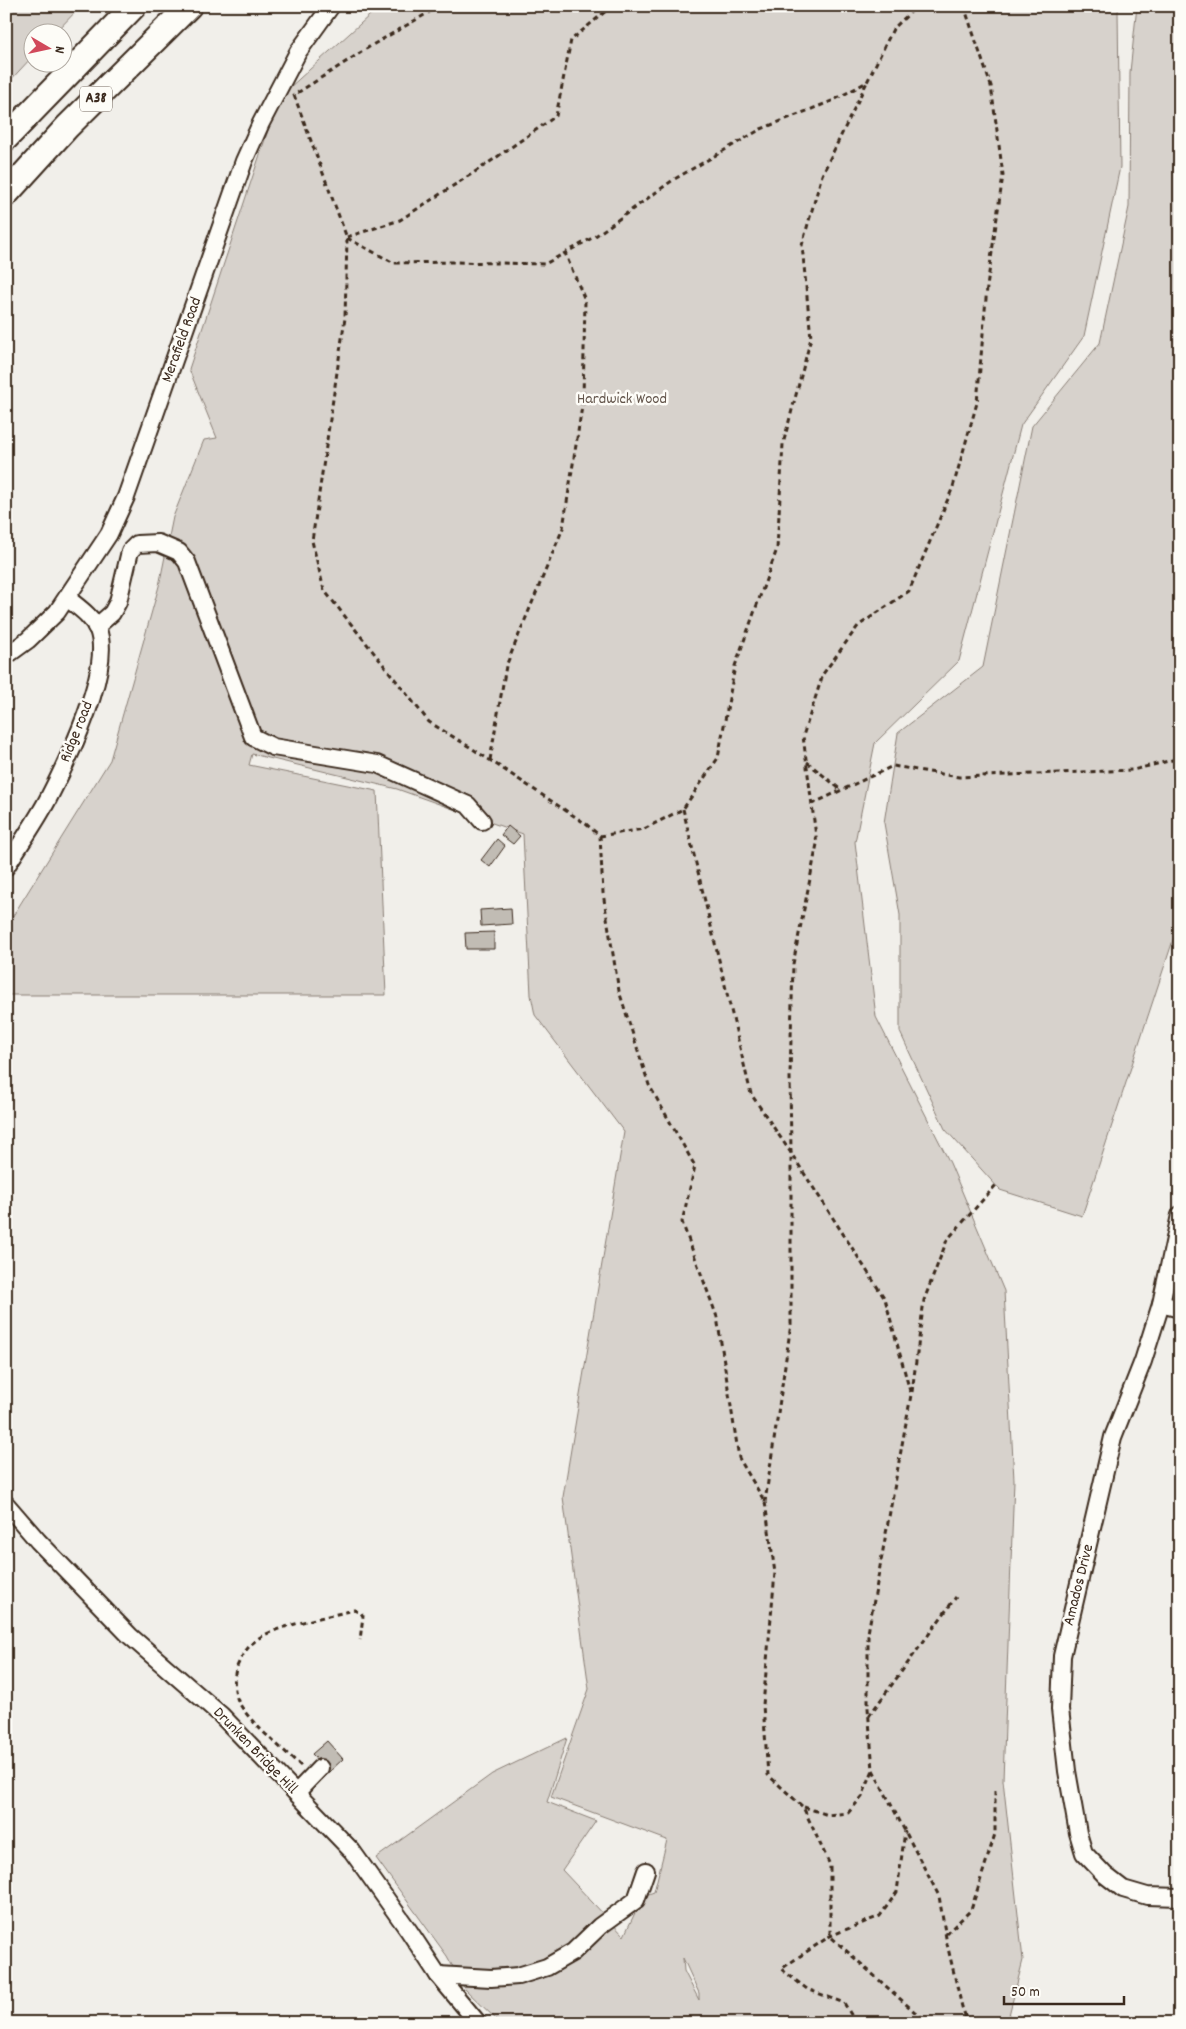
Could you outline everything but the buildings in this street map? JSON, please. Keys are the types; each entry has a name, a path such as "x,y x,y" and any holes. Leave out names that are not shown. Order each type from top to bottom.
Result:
{"highway":[{"name":"A38","path":"6,138 134,6"},
{"name":"A38","path":"6,194 68,127 189,6"}],"street":[{"name":"Merafield Road","path":"6,656 56,612 109,534 126,497 244,161 298,52 331,6"},
{"path":"67,598 85,613 96,627 112,613 118,602 130,550 137,544 158,542 179,552 187,562 253,736 273,747 376,764 468,804 482,820"},
{"name":"Ridge road","path":"6,867 48,799 81,728 97,678 100,662 101,645 96,627"},
{"name":"Amados Drive","path":"1180,1215 1161,1304 1143,1361 1113,1437 1062,1656 1060,1708 1066,1771 1078,1834 1084,1853 1105,1876 1123,1889 1147,1896 1180,1897"},
{"path":"1161,1304 1180,1308"},
{"name":"Drunken Bridge Hill","path":"6,1504 38,1541 130,1636 221,1715 352,1851 438,1975 478,2023"},
{"path":"296,1793 316,1773"},
{"path":"438,1975 490,1978 518,1976 547,1967 573,1952 600,1926 636,1900 646,1871"}],"path":[{"path":"440,6 374,44 294,96 347,238 345,318 312,541 324,590 429,722 490,760 586,824 600,836 603,893 619,991 649,1085 695,1166 682,1222 717,1318 739,1458 765,1502"},
{"path":"347,238 400,220 484,166 556,116 571,40 612,6"},
{"path":"600,836 644,829 683,809 718,758 735,666 776,549 783,444 811,338 802,245 822,175 893,29 917,6"},
{"path":"927,2023 830,1936 830,1865 803,1807 768,1775 763,1705 775,1573 765,1502 791,1324 790,1075 793,964 816,844 803,736 824,674 858,626 909,591 953,487 977,403 987,287 1003,175 991,86 964,6"},
{"path":"347,238 394,264 453,262 546,264 594,237 674,180 761,129 832,101 867,82"},
{"path":"490,760 506,666 563,528 583,400 585,300 565,253"},
{"path":"812,804 893,766 959,777 1133,770 1180,758"},
{"path":"806,761 841,790"},
{"path":"683,809 751,1094 885,1299 911,1395"},
{"path":"803,1807 828,1815 848,1813 862,1797 872,1770 868,1633 911,1395 924,1300 948,1240 996,1185"},
{"path":"869,1716 956,1596"},
{"path":"316,1773 248,1715 240,1704 235,1692 234,1676 239,1662 247,1649 256,1640 291,1626 354,1610 362,1613 363,1616 360,1640"},
{"path":"872,1770 939,1896 962,2007 968,2023"},
{"path":"946,1934 971,1910 995,1834 995,1790"},
{"path":"856,2023 844,2003 807,1989 781,1969 830,1936 880,1916 897,1892 905,1830"}],"green space":[{"path":"6,6 81,6 66,22 22,22 22,68 6,85"},
{"name":"Hardwick Wood","path":"380,6 1120,6 1118,11 1120,167 1084,336 1021,425 959,661 875,743 855,842 876,1017 950,1163 1004,1291 1014,1480 1003,1780 1023,1960 1007,2023 500,2023 465,1989 447,1956 376,1858 492,1774 567,1738 547,1802 596,1821 562,1870 624,1936 643,1896 654,1892 667,1840 551,1797 589,1689 563,1497 624,1132 535,1015 531,995 523,834 397,789 252,754 249,765 377,791 386,995 6,995 6,927 110,760 159,586 173,517 204,440 217,438 189,369 279,97","holes":["683,1958 699,1993 699,2000 684,1971"]},
{"path":"1137,6 1180,6 1180,919 1082,1216 1000,1190 945,1129 900,1032 900,915 884,823 898,733 983,667 1032,426 1100,343 1129,207 1130,72"}]}
